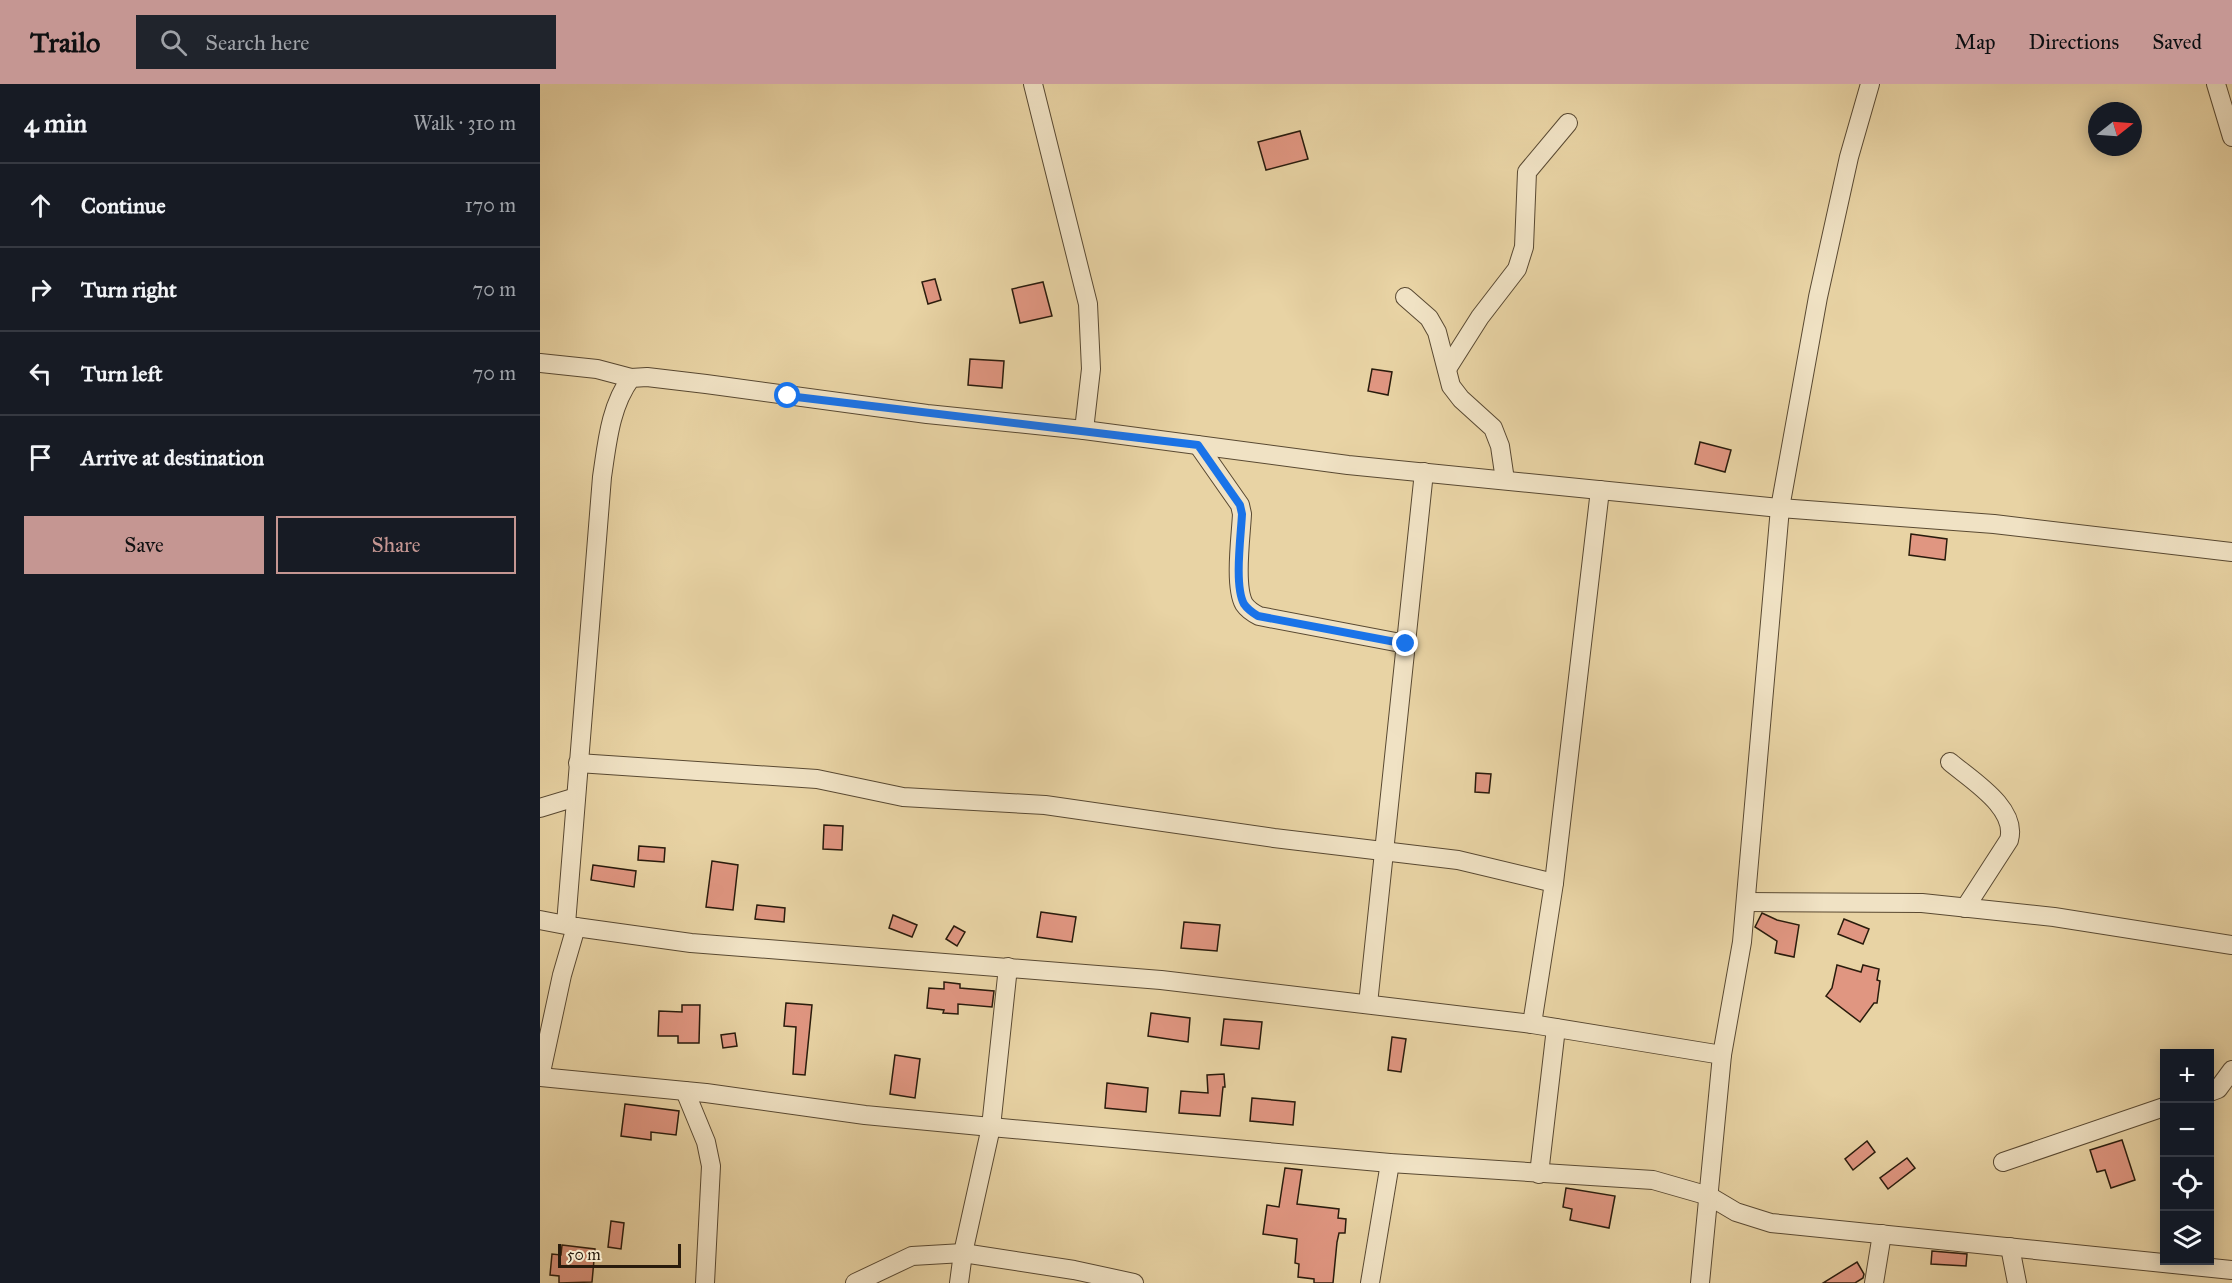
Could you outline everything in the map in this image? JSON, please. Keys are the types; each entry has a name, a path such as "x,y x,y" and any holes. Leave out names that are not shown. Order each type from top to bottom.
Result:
{"street":[{"path":"1033,84 1088,304 1091,369 1084,430"},
{"path":"1700,1283 1722,1055 1741,953 1780,508 1818,297 1849,157 1870,84"},
{"path":"2216,84 2232,136"},
{"path":"1447,369 1480,316 1517,269 1524,247 1527,172 1568,123"},
{"path":"1405,297 1429,318 1437,332 1451,386 1461,399 1493,428 1500,446 1506,480"},
{"path":"540,363 597,369 631,378 647,377 916,412 1084,430 1424,472 1780,508 1994,524 2232,552"},
{"path":"631,378 624,388 609,433 602,477 578,763 571,925 540,1077 685,1091 865,1115 991,1127 1390,1163 1653,1180 1709,1196 1736,1212 1771,1223 2010,1247 2185,1275 2232,1270"},
{"path":"1198,445 1240,505 1242,514 1239,586 1243,602 1249,611 1258,616 1406,644"},
{"path":"1368,1004 1424,472"},
{"path":"1532,1024 1554,883 1600,490"},
{"path":"1950,762 1998,804 2009,820 2011,831 2008,840 1965,908"},
{"path":"578,763 817,779 903,797 1045,805 1458,861 1554,883"},
{"path":"540,808 576,797"},
{"path":"1746,902 1922,903 2054,917 2232,945"},
{"path":"540,920 691,943 1161,980 1532,1024 1722,1055"},
{"path":"959,1283 963,1253 991,1127 1008,968"},
{"path":"1539,1174 1556,1028"},
{"path":"2214,1090 2232,1070"},
{"path":"685,1091 706,1142 711,1166 705,1283"},
{"path":"2003,1162 2160,1108"},
{"path":"1370,1283 1390,1163"},
{"path":"1874,1283 1882,1234"},
{"path":"2010,1247 2017,1283"},
{"path":"855,1283 912,1256 963,1253 1074,1270 1134,1283"}],"building":[{"path":"1300,131 1308,159 1266,170 1258,142"},
{"path":"935,279 941,300 928,304 922,282"},
{"path":"1043,282 1052,316 1020,323 1012,289"},
{"path":"970,359 1004,361 1002,388 968,385"},
{"path":"1372,369 1392,372 1388,395 1368,391"},
{"path":"1700,442 1731,450 1725,472 1695,464"},
{"path":"1911,534 1947,539 1945,560 1909,555"},
{"path":"1476,773 1491,774 1489,793 1475,792"},
{"path":"824,825 843,826 842,850 823,849"},
{"path":"639,846 665,848 664,862 638,860"},
{"path":"712,861 738,865 733,910 706,907"},
{"path":"593,865 636,871 634,887 591,880"},
{"path":"757,905 785,908 784,922 755,919"},
{"path":"1041,912 1076,917 1072,942 1037,937"},
{"path":"1762,913 1777,920 1799,925 1794,957 1775,953 1777,941 1755,927"},
{"path":"893,915 917,925 912,937 889,928"},
{"path":"1844,919 1869,929 1863,944 1838,934"},
{"path":"1184,922 1220,925 1217,951 1181,948"},
{"path":"954,926 965,932 957,946 946,939"},
{"path":"1837,965 1861,972 1863,965 1879,969 1877,1003 1874,1003 1860,1022 1826,996 1832,988"},
{"path":"944,982 960,984 960,988 994,991 992,1007 958,1004 958,1014 943,1013 944,1010 927,1008 929,988 944,989"},
{"path":"786,1003 812,1005 805,1075 793,1074 796,1027 784,1026"},
{"path":"682,1005 700,1005 699,1043 678,1043 678,1036 658,1036 659,1011 682,1012"},
{"path":"1151,1013 1190,1018 1188,1042 1148,1036"},
{"path":"1224,1019 1262,1022 1259,1049 1221,1045"},
{"path":"735,1033 737,1046 723,1048 721,1035"},
{"path":"1392,1037 1406,1039 1401,1072 1388,1070"},
{"path":"895,1055 920,1059 915,1098 890,1094"},
{"path":"1224,1074 1225,1087 1223,1087 1220,1116 1179,1113 1181,1091 1208,1093 1207,1075"},
{"path":"1107,1083 1148,1088 1146,1112 1105,1108"},
{"path":"1252,1098 1295,1102 1293,1125 1250,1121"},
{"path":"625,1104 679,1111 676,1135 651,1132 651,1140 621,1136"},
{"path":"2122,1140 2135,1180 2111,1188 2105,1170 2097,1172 2090,1150"},
{"path":"1867,1141 1875,1152 1853,1170 1845,1159"},
{"path":"1907,1158 1915,1168 1888,1189 1880,1178"},
{"path":"1285,1168 1302,1170 1297,1204 1339,1209 1338,1218 1346,1219 1345,1233 1339,1233 1337,1242 1333,1283 1314,1283 1314,1279 1298,1277 1299,1264 1295,1263 1297,1239 1263,1234 1267,1205 1279,1207"},
{"path":"1566,1188 1615,1196 1609,1228 1570,1220 1572,1209 1563,1207"},
{"path":"611,1221 624,1223 621,1249 608,1247"},
{"path":"562,1245 595,1249 592,1282 559,1283 559,1276 550,1275 552,1254 561,1255"},
{"path":"1932,1251 1967,1254 1966,1266 1931,1264"},
{"path":"1857,1262 1864,1274 1863,1278 1855,1283 1823,1283"}],"route":[{"path":"788,396 1198,445 1240,505 1242,514 1239,586 1243,602 1249,611 1258,616 1406,644"}]}
